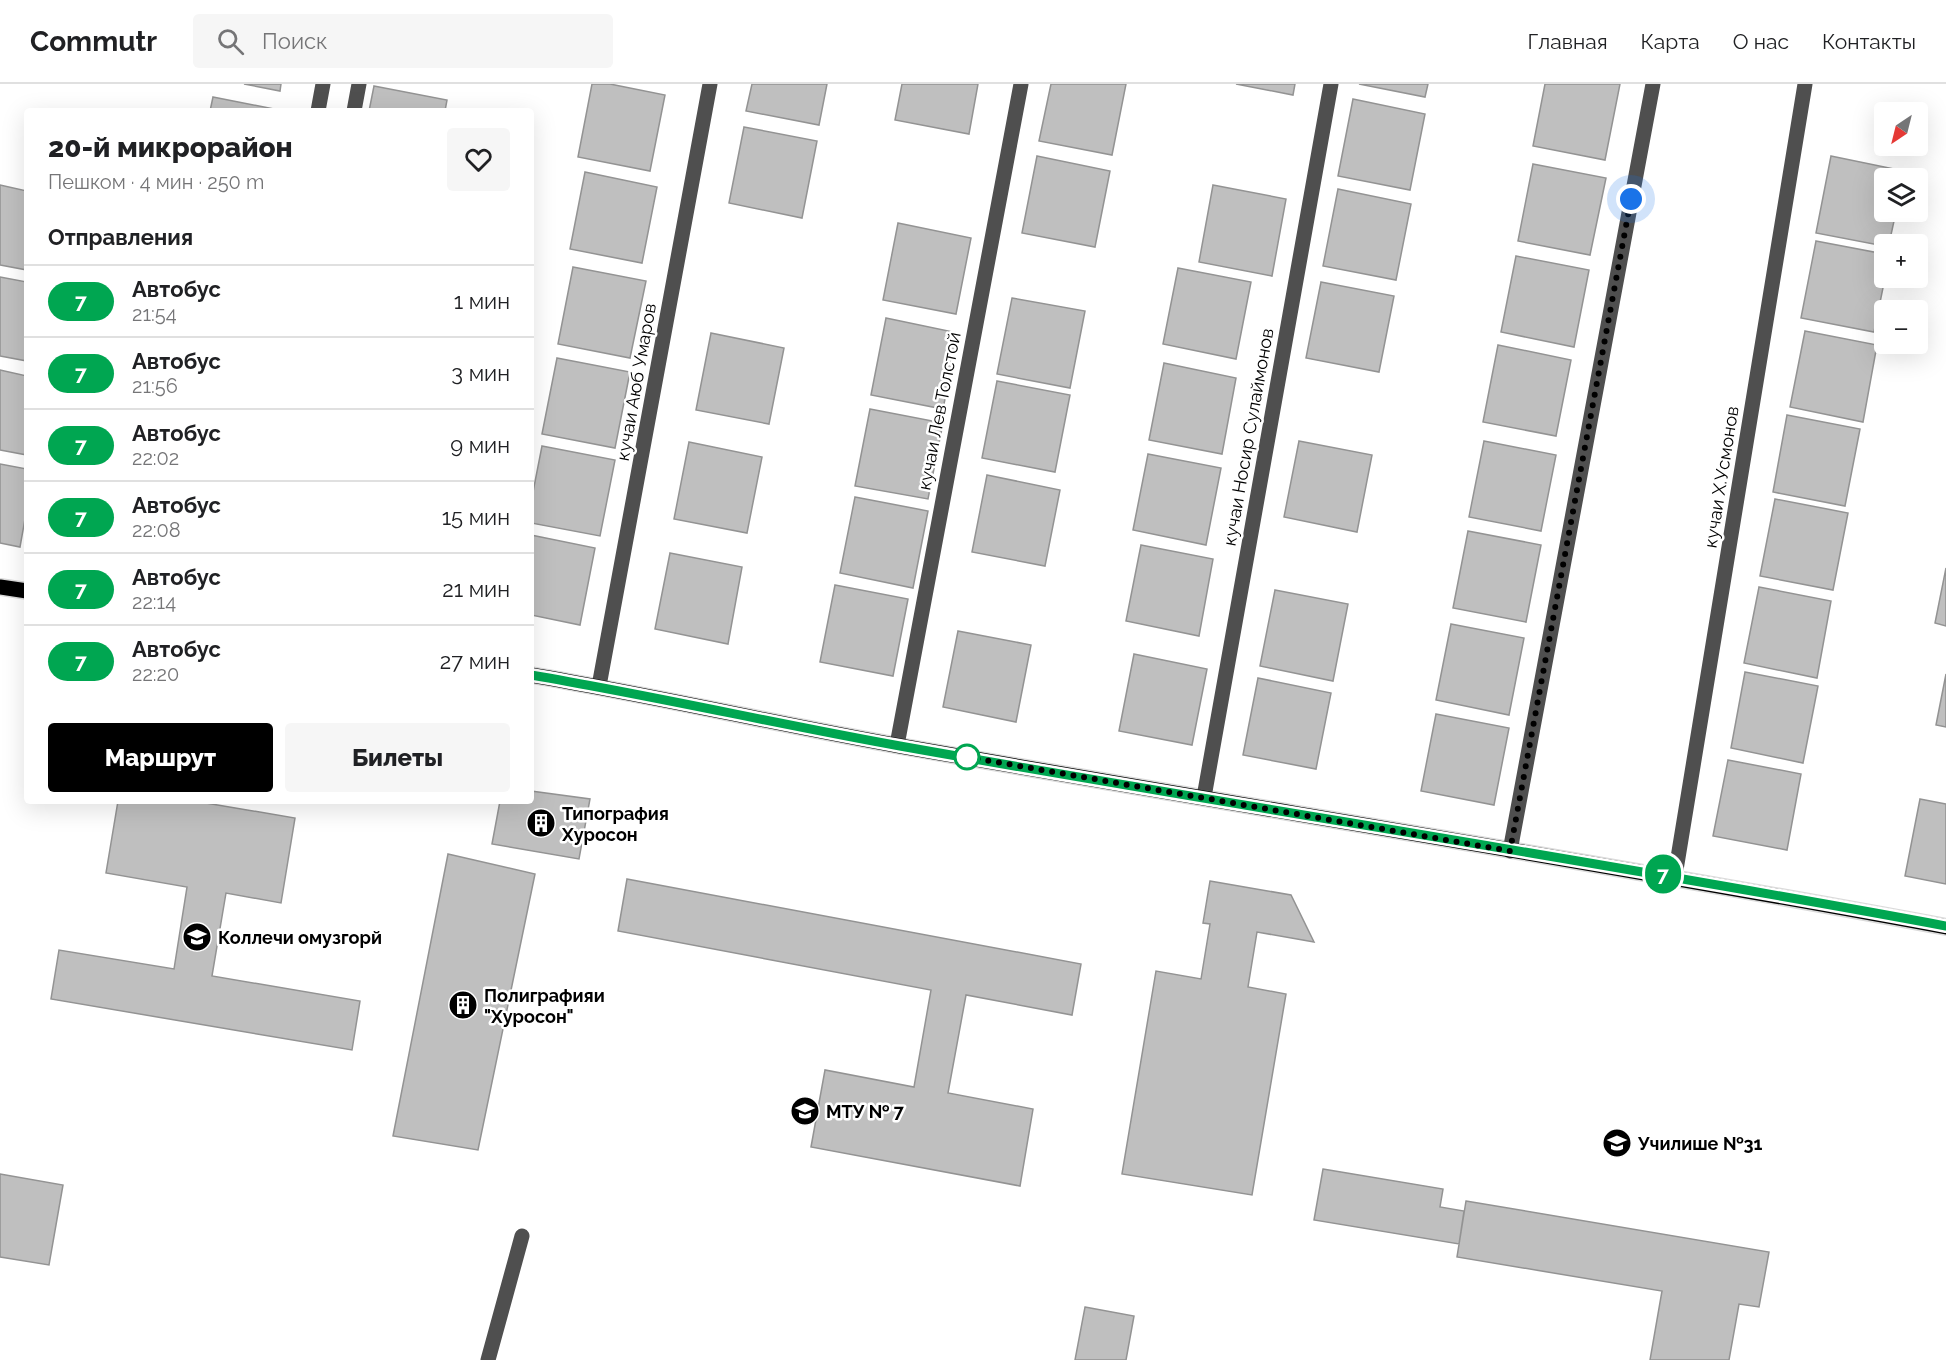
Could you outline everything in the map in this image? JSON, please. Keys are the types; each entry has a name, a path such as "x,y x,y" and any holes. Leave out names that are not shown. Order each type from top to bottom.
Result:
{"main road":[{"path":"0,587 24,591"},
{"path":"534,675 599,686 897,745 1510,851 1675,876 1946,927"}],"street":[{"path":"319,108 323,84"},
{"path":"354,108 358,84"},
{"name":"кучаи Аюб Умаров","path":"599,686 710,84"},
{"name":"кучаи Лев Толстой","path":"897,745 1021,84"},
{"name":"кучаи Носир Сулаймонов","path":"1204,797 1331,84"},
{"path":"1510,851 1653,84"},
{"name":"кучаи Х.Усмонов","path":"1675,876 1805,84"},
{"path":"488,1360 522,1236"}],"building":[{"path":"244,84 281,84 280,91"},
{"path":"592,84 610,84 665,95 650,171 578,157"},
{"path":"752,84 827,84 819,125 746,111"},
{"path":"902,84 978,84 969,134 895,120"},
{"path":"1051,84 1126,84 1112,155 1039,141"},
{"path":"1236,84 1295,84 1293,95"},
{"path":"1359,84 1428,84 1425,97"},
{"path":"1545,84 1620,84 1605,160 1533,146"},
{"path":"374,86 447,100 446,108 370,108"},
{"path":"213,97 269,108 211,108"},
{"path":"1353,99 1425,114 1410,190 1338,176"},
{"path":"744,127 817,141 802,218 729,203"},
{"path":"1037,156 1110,171 1095,247 1022,233"},
{"path":"1831,156 1889,168 1874,168 1874,222 1894,222 1891,234 1874,234 1874,244 1816,233"},
{"path":"1533,164 1606,178 1590,255 1518,241"},
{"path":"585,172 657,187 642,263 570,249"},
{"path":"0,185 24,190 24,269 0,265"},
{"path":"1213,185 1286,199 1272,276 1199,262"},
{"path":"1338,189 1411,204 1396,280 1323,266"},
{"path":"898,223 971,238 956,314 883,300"},
{"path":"1816,241 1874,252 1874,288 1883,288 1881,300 1874,300 1874,332 1801,318"},
{"path":"1516,256 1589,270 1574,347 1501,332"},
{"path":"573,267 646,281 630,358 558,344"},
{"path":"1178,268 1251,282 1236,359 1163,344"},
{"path":"0,277 24,281 24,360 0,356"},
{"path":"1321,282 1394,296 1379,372 1306,358"},
{"path":"1012,298 1085,311 1070,388 997,374"},
{"path":"886,318 958,333 943,409 871,395"},
{"path":"1805,331 1874,344 1875,354 1863,422 1790,407"},
{"path":"711,333 784,348 769,424 696,410"},
{"path":"1498,345 1571,360 1556,436 1483,422"},
{"path":"557,358 630,372 615,448 542,434"},
{"path":"1164,363 1236,378 1222,454 1149,440"},
{"path":"0,370 24,375 24,454 0,450"},
{"path":"997,381 1070,395 1055,472 982,458"},
{"path":"870,409 943,423 928,499 855,486"},
{"path":"1787,415 1860,429 1845,506 1773,492"},
{"path":"1299,441 1372,455 1357,532 1284,517"},
{"path":"1484,441 1556,455 1541,531 1469,517"},
{"path":"689,442 762,457 747,533 674,519"},
{"path":"542,446 615,460 600,536 534,524 534,487"},
{"path":"1148,454 1221,468 1206,545 1133,530"},
{"path":"0,464 24,468 24,525 20,547 0,543"},
{"path":"987,475 1060,490 1045,566 972,552"},
{"path":"855,497 928,511 913,588 840,573"},
{"path":"1775,499 1848,513 1833,590 1760,576"},
{"path":"1468,531 1541,545 1526,622 1453,608"},
{"path":"534,536 595,548 580,625 534,616"},
{"path":"1141,545 1213,559 1199,636 1126,621"},
{"path":"670,553 742,567 728,644 655,629"},
{"path":"1946,568 1946,626 1935,623"},
{"path":"835,585 908,599 893,676 820,662"},
{"path":"1759,587 1831,601 1817,678 1744,663"},
{"path":"1275,590 1348,604 1333,681 1260,666"},
{"path":"1451,624 1524,638 1509,715 1436,700"},
{"path":"958,631 1031,645 1016,722 943,707"},
{"path":"1134,654 1207,669 1192,745 1119,731"},
{"path":"1745,672 1818,686 1803,763 1731,748"},
{"path":"1946,674 1946,727 1936,725"},
{"path":"1258,678 1331,693 1316,769 1243,755"},
{"path":"1436,714 1509,728 1494,805 1421,791"},
{"path":"1728,760 1801,774 1787,850 1713,836"},
{"name":"Типография Хуросон","path":"534,791 590,799 579,859 492,844 499,804 534,804"},
{"path":"1920,799 1946,804 1946,884 1905,876"},
{"path":"118,804 212,804 295,818 281,903 226,893 212,976 360,1001 352,1050 51,999 59,950 174,969 187,887 106,873"},
{"name":"Полиграфияи \"Хуросон\"","path":"448,854 535,874 478,1150 393,1136"},
{"path":"627,879 1081,964 1072,1015 966,995 948,1093 1033,1109 1020,1186 811,1147 825,1070 914,1087 931,990 618,931"},
{"path":"1210,881 1291,895 1314,942 1257,932 1248,987 1286,994 1252,1195 1122,1174 1156,971 1201,979 1210,924 1203,923"},
{"path":"1323,1169 1443,1189 1440,1207 1464,1211 1459,1244 1314,1220"},
{"path":"0,1174 63,1185 49,1265 0,1257"},
{"path":"1466,1201 1769,1252 1759,1307 1739,1304 1729,1360 1650,1360 1662,1291 1457,1257"},
{"path":"1085,1307 1134,1316 1126,1360 1075,1360"}],"bus line":[{"name":"7","path":"534,675 599,686 897,745 1510,851 1675,876 1946,926"}],"place":[{"name":"Типография Хуросон","path":"541,823"},
{"name":"Коллечи омузгорй","path":"197,937"},
{"name":"Полиграфияи \"Хуросон\"","path":"463,1005"},
{"name":"МТУ № 7","path":"805,1111"},
{"name":"Училише №31","path":"1617,1143"}],"route":[{"path":"967,757 1510,851 1631,199"}]}
